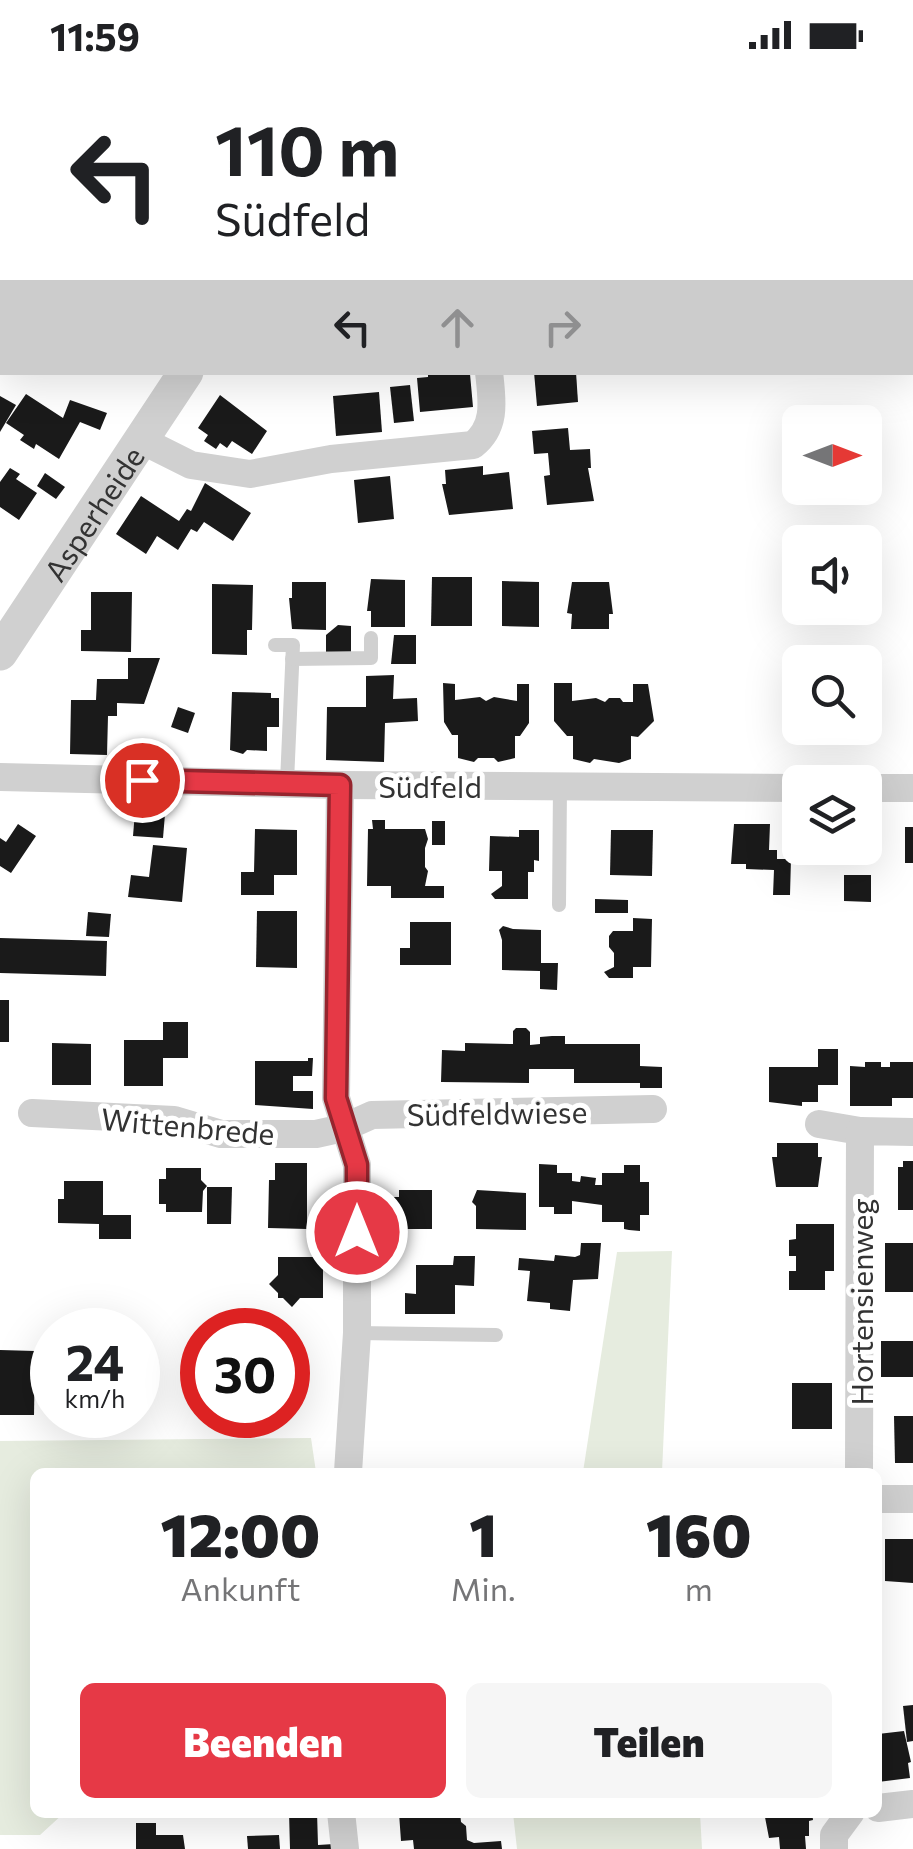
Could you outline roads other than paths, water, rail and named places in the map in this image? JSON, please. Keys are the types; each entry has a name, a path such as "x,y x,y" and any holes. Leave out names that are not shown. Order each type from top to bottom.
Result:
{"street":[{"name":"Asperheide","path":"0,653 184,375"},
{"path":"141,440 191,465 250,474 331,458 473,445 484,436 493,411 489,375"},
{"name":"Südfeld","path":"0,777 340,785 782,788"},
{"path":"340,785 336,1098 357,1165 357,1333 348,1468"},
{"path":"882,788 913,788"},
{"name":"Südfeldwiese","path":"343,1128 372,1115 654,1109"},
{"name":"Wittenbrede","path":"32,1113 174,1120 221,1134 316,1134 343,1128"},
{"path":"819,1124 860,1131 913,1132"},
{"name":"Hortensienweg","path":"859,1468 860,1131"},
{"path":"882,1499 913,1499"},
{"path":"882,1808 913,1804"},
{"path":"342,1818 345,1849"}],"lane":[{"path":"292,659 370,658 370,638"},
{"path":"275,645 293,645 286,782"},
{"path":"559,905 560,786"},
{"path":"357,1333 496,1335"}]}
